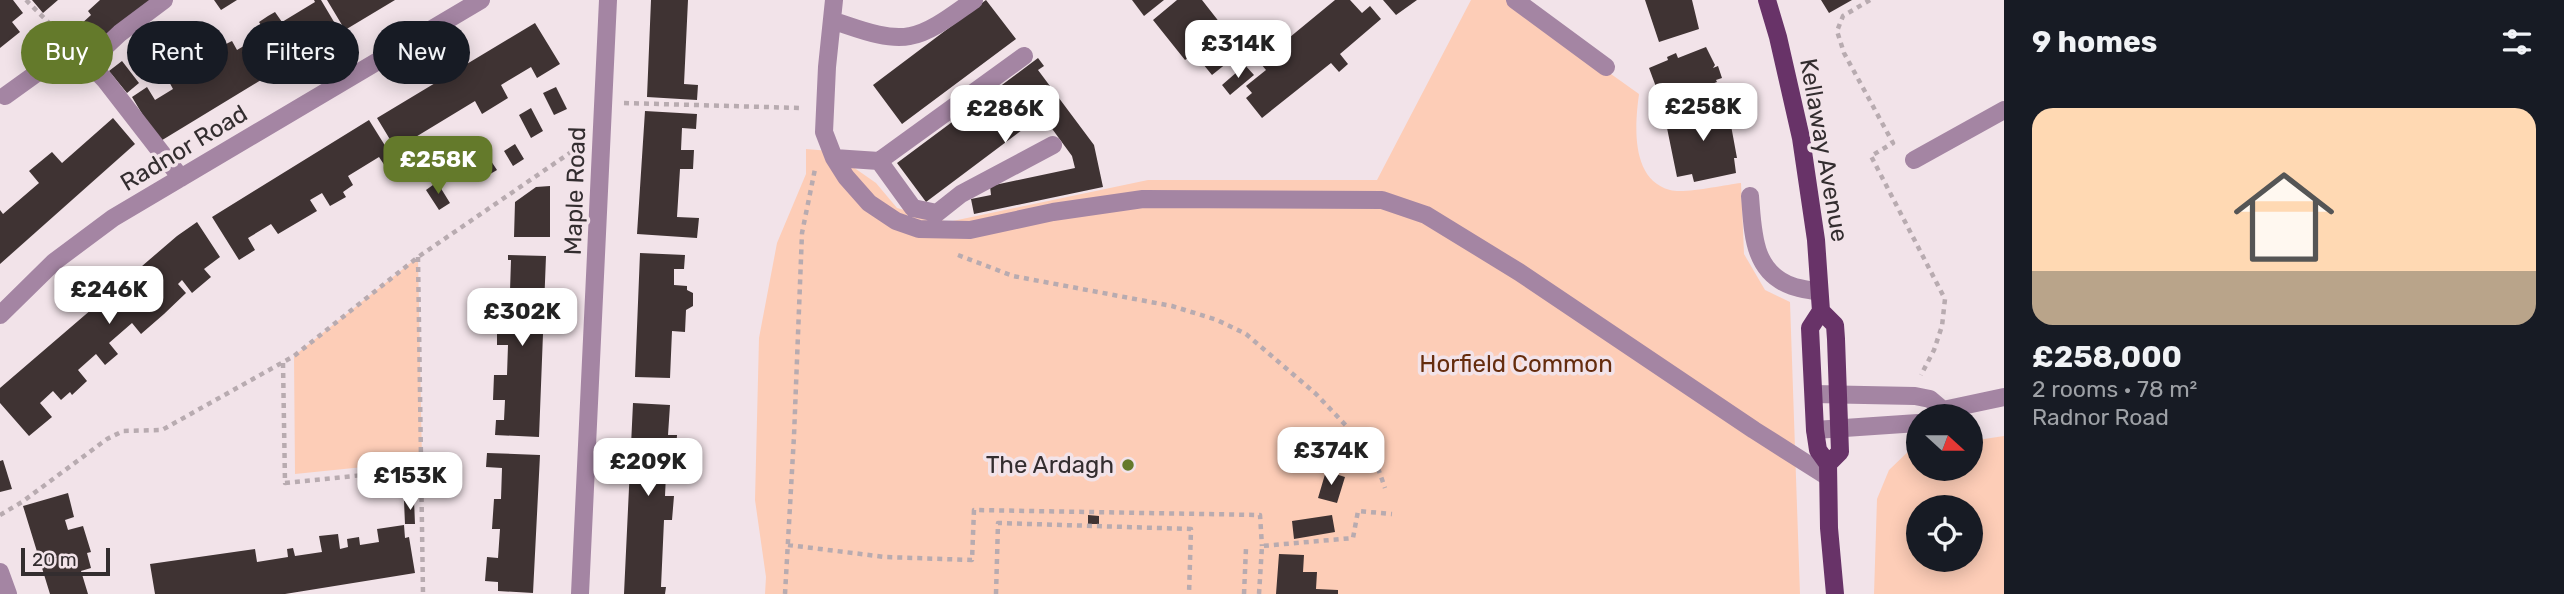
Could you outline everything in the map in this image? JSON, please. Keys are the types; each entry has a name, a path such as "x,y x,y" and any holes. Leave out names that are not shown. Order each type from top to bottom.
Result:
{"main road":[{"name":"Kellaway Avenue","path":"1768,0 1801,138 1816,240 1821,311 1835,326 1840,452 1828,471"},
{"name":"Kellaway Avenue","path":"1821,311 1810,328 1815,430 1818,450 1828,471 1829,528 1835,594"}],"street":[{"path":"113,40 164,0"},
{"name":"Radnor Road","path":"0,315 54,262 113,218 481,0"},
{"name":"Maple Road","path":"580,594 604,130 608,0"},
{"path":"834,0 824,132 834,158 846,177 869,203 896,221 919,229 970,230 1052,212 1143,199 1382,200 1426,215 1496,258 1754,430 1828,471"},
{"path":"834,21 876,34 910,36 934,26 974,0"},
{"path":"1515,0 1606,67"},
{"path":"834,158 879,161 1024,55"},
{"path":"5,96 22,84"},
{"path":"108,84 181,178"},
{"path":"1914,160 2004,110"},
{"path":"879,161 913,208 937,213 961,194 1053,145"},
{"path":"1750,196 1753,241 1761,259 1775,277 1791,286 1819,292"},
{"path":"1814,394 1916,396 1930,398 1934,404"},
{"path":"1976,404 2004,397"},
{"path":"1815,430 1906,424"},
{"path":"0,572 8,594"}],"path":[{"path":"26,0 47,21"},
{"path":"1870,0 1843,16 1837,32 1844,53 1893,143 1871,156 1945,299 1942,326 1934,350 1922,372 1916,396"},
{"path":"603,102 825,109"},
{"path":"0,515 22,502 107,439 123,431 162,430 294,356 418,257 604,130"},
{"path":"785,594 802,233 824,132"},
{"path":"955,254 1013,276 1172,306 1217,320 1246,334 1316,394 1373,454 1385,488"},
{"path":"418,257 423,594"},
{"path":"283,363 285,484 422,469"},
{"path":"788,545 885,557 972,560 974,510 1260,515 1262,546 1259,594"},
{"path":"1262,546 1353,538 1358,511 1392,514"},
{"path":"1102,513 1102,526"},
{"path":"996,594 998,523 1191,529 1189,594"},
{"path":"1244,594 1246,548"}],"green space":[{"name":"Horfield Common","path":"1471,0 1507,0 1639,94 1638,149 1648,175 1657,184 1670,190 1685,191 1741,183 1744,254 1765,290 1790,302 1800,594 765,594 766,577 755,500 759,338 777,243 806,174 806,149 830,151 876,183 897,208 948,222 1148,180 1377,180"},
{"path":"418,257 422,461 295,474 294,356"},
{"path":"2004,436 2004,594 1874,594 1877,499 1889,470 1906,454 1906,481 1983,481 1983,439"}],"building":[{"path":"0,0 13,0 23,13 12,22 20,32 0,48"},
{"path":"32,0 58,0 43,13"},
{"path":"100,0 153,0 113,34 113,21 84,21 91,15 88,11"},
{"path":"214,0 237,0 221,10"},
{"path":"314,0 321,0 333,21 284,21 315,2"},
{"path":"327,0 395,0 359,22 340,21"},
{"path":"651,0 688,0 684,84 698,85 697,100 647,97"},
{"path":"986,0 1016,39 902,124 873,85"},
{"path":"1132,0 1164,0 1144,16"},
{"path":"1177,0 1202,0 1242,51 1212,75 1194,53 1185,60 1153,20"},
{"path":"1335,0 1350,0 1362,13 1370,6 1381,19 1340,54 1348,64 1339,72 1331,63 1262,118 1246,98 1252,93 1246,86 1266,70 1261,64 1267,56"},
{"path":"1383,0 1417,0 1396,15"},
{"path":"1645,0 1692,0 1699,29 1659,42"},
{"path":"1821,0 1852,0 1829,13"},
{"path":"275,12 281,21 260,21 268,16"},
{"path":"535,23 560,64 537,78 531,67 501,85 508,98 482,114 475,101 414,138 418,145 400,156 377,118 434,84 470,84 470,62"},
{"path":"232,41 237,50 242,47 242,84 254,84 159,142 132,97 147,87 155,100 173,89 170,84 228,84 228,43"},
{"path":"1706,47 1715,65 1713,68 1718,66 1722,78 1662,103 1649,68 1668,60 1667,57 1676,53 1678,58"},
{"path":"1038,58 1044,66 1038,70 1094,145 1103,187 974,214 971,199 991,195 990,186 1075,168 1072,156 1042,115 926,202 897,163"},
{"path":"122,61 127,67 127,84 138,84 127,93 113,76 113,68"},
{"path":"1245,65 1254,75 1230,95 1222,85"},
{"path":"556,87 567,109 554,115 543,93"},
{"path":"1705,102 1707,110 1724,106 1727,121 1730,120 1737,158 1734,158 1736,173 1694,182 1692,174 1677,177 1667,128 1678,125 1676,115 1686,113 1685,105"},
{"path":"531,108 543,131 531,138 519,115"},
{"path":"645,111 697,114 696,129 682,128 681,150 694,150 693,169 680,169 677,217 699,218 697,238 637,234"},
{"path":"113,118 135,144 0,264 0,210 3,214 39,183 29,171 52,152 62,163"},
{"path":"369,120 394,160 385,166 379,157 348,176 353,185 343,192 346,197 330,206 322,193 310,200 317,211 278,234 271,224 248,238 255,250 239,260 212,217"},
{"path":"515,144 524,159 513,166 504,151"},
{"path":"483,149 497,170 485,177 472,156"},
{"path":"437,182 450,203 439,210 426,190"},
{"path":"550,186 550,237 514,237 515,202 536,187"},
{"path":"197,222 220,257 204,269 211,277 192,293 182,280 178,284 186,293 141,334 132,323 109,343 118,354 105,365 96,354 78,370 87,381 72,395 70,392 61,400 53,391 40,403 52,417 29,436 0,403 0,388 177,236"},
{"path":"640,253 685,255 684,269 674,269 674,285 687,286 687,290 693,293 693,306 686,310 685,332 672,331 670,378 635,377"},
{"path":"508,255 546,256 539,437 495,435 496,420 504,420 505,400 493,400 494,375 507,375 508,345 497,345 497,315 510,315 510,307 501,307 501,291 510,291 511,260 508,260"},
{"path":"633,403 670,405 668,435 677,435 676,452 667,452 665,496 674,496 672,520 664,520 661,587 666,587 665,594 624,594"},
{"path":"487,453 540,455 533,593 498,591 498,582 485,581 487,557 498,558 500,529 492,529 494,499 501,499 502,468 486,467"},
{"path":"3,460 12,489 0,492 0,461"},
{"path":"1326,471 1345,477 1337,503 1318,498"},
{"path":"68,493 74,517 65,520 68,530 83,526 91,552 87,553 91,568 81,571 88,594 50,594 23,506"},
{"path":"414,500 415,524 405,524 404,501"},
{"path":"1088,515 1099,516 1099,524 1088,524"},
{"path":"1332,515 1335,532 1294,539 1292,521"},
{"path":"404,525 405,538 409,537 415,573 285,594 155,594 150,564 255,549 257,562 288,557 287,549 293,548 295,556 322,552 319,536 338,534 340,549 348,547 347,539 359,537 360,545 379,542 377,529"},
{"path":"1279,554 1304,555 1303,572 1317,572 1316,589 1338,590 1338,594 1276,594"}],"place":[{"name":"The Ardagh","path":"1128,465"}]}
